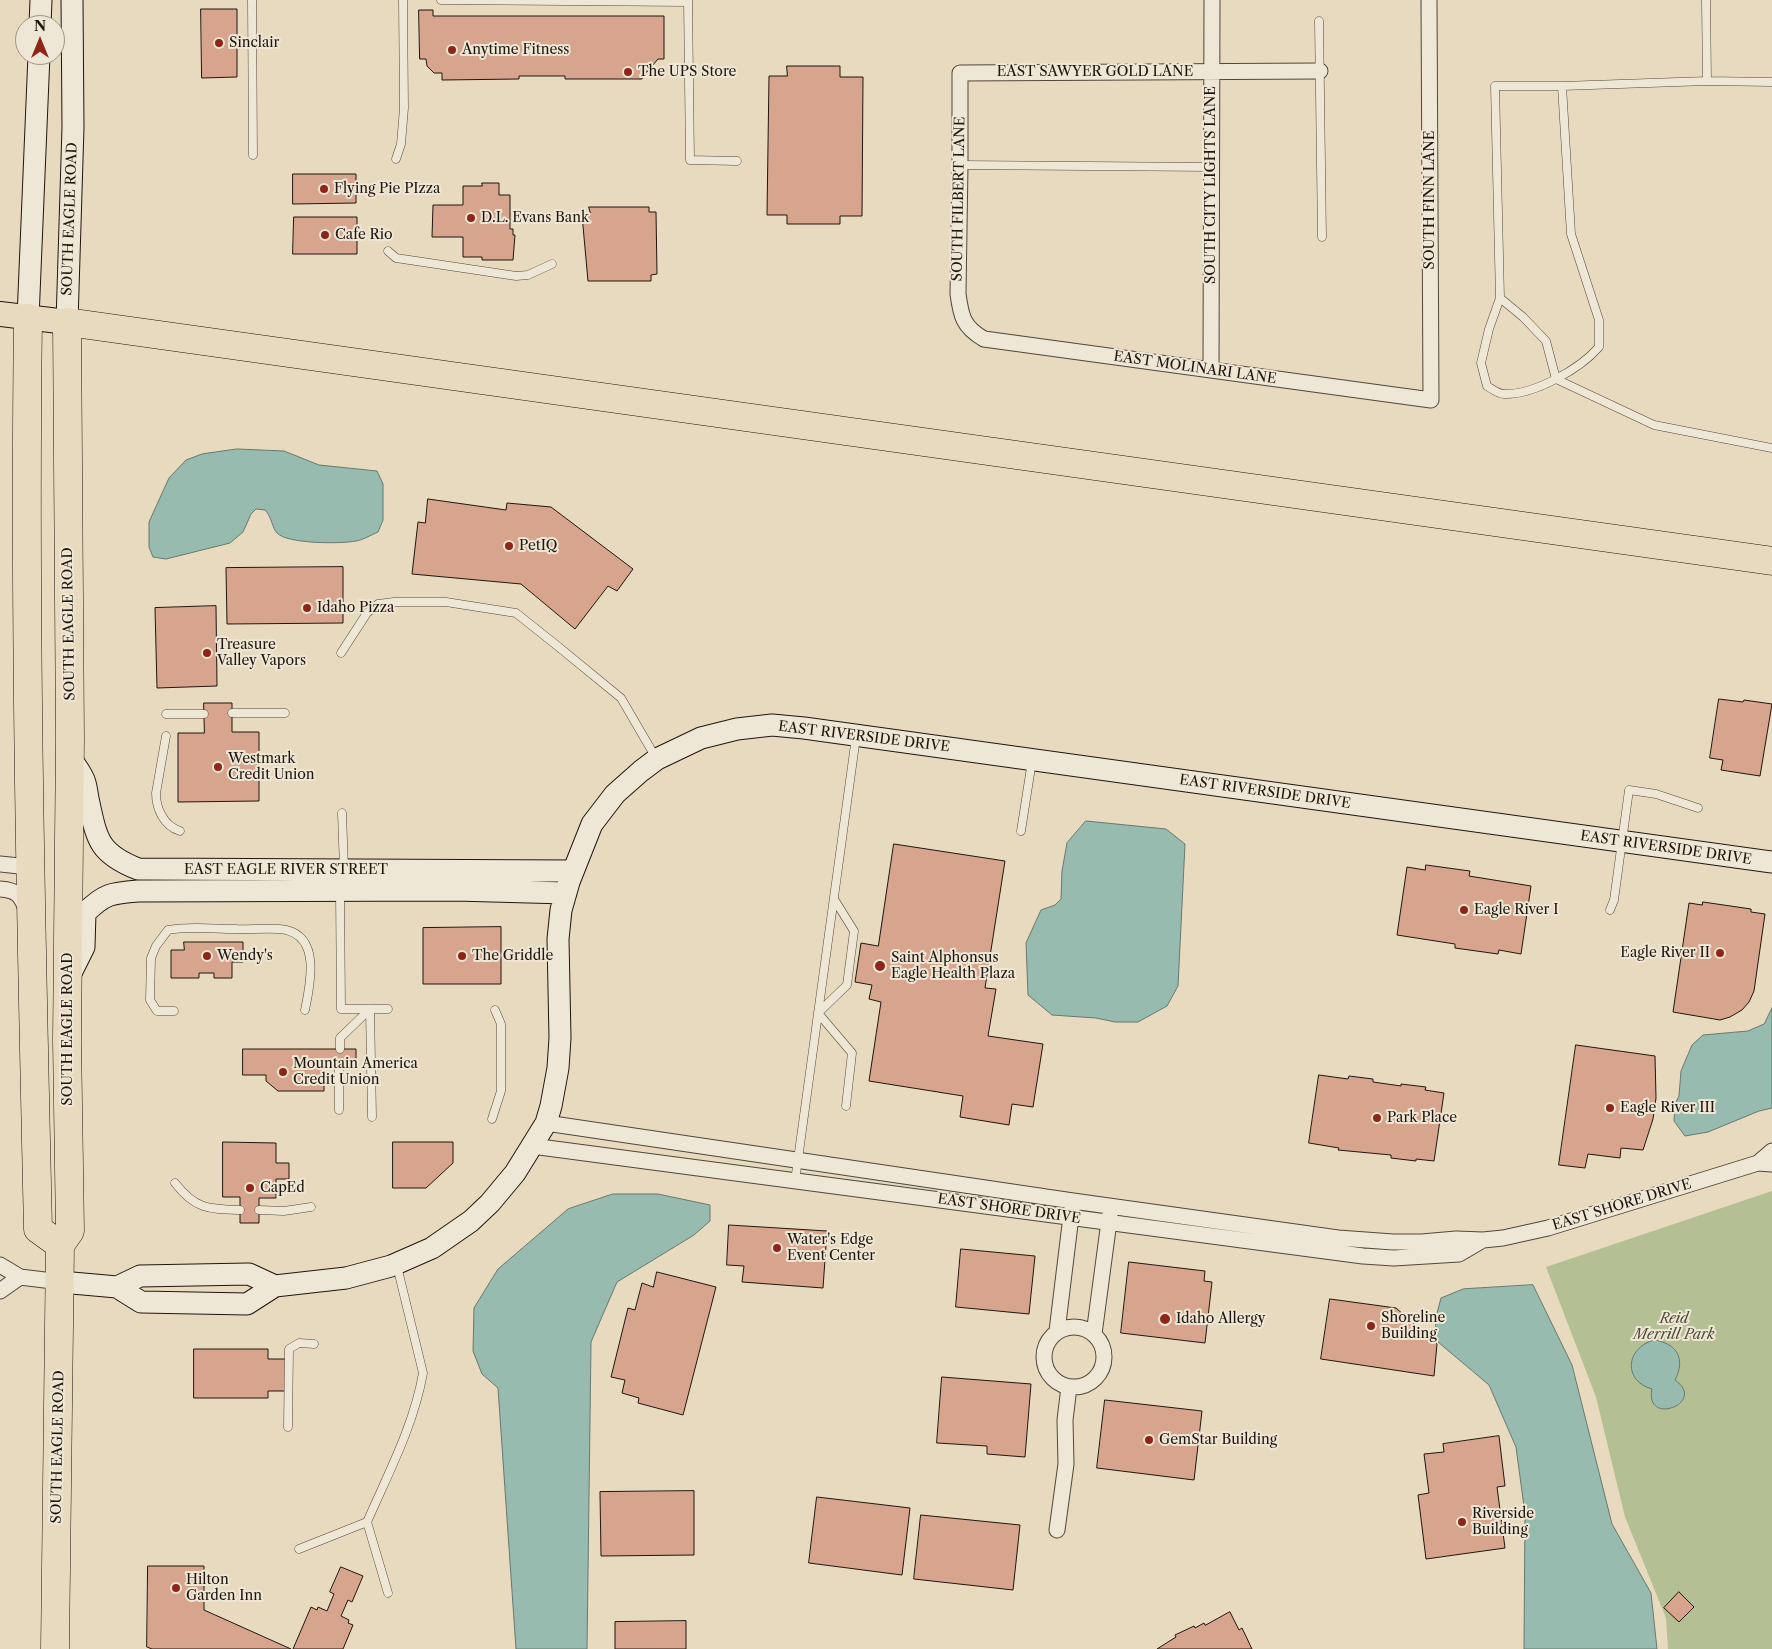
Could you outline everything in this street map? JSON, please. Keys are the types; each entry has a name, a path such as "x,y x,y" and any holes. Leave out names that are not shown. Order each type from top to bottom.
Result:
{"highway":[{"path":"28,318 29,867 38,1229 60,1245"},
{"name":"SOUTH EAGLE ROAD","path":"54,1649 61,1282 60,1245 70,1231 68,986 70,757 66,406 67,322"},
{"path":"67,322 1772,561"},
{"path":"29,867 46,887 48,933 68,986"}],"main road":[{"path":"0,314 67,322"}],"street":[{"path":"40,15 41,0"},
{"name":"SOUTH EAGLE ROAD","path":"67,322 72,127 72,0"},
{"name":"SOUTH CITY LIGHTS LANE","path":"1211,370 1212,0"},
{"name":"SOUTH FINN LANE","path":"1429,0 1431,400"},
{"path":"28,318 39,65"},
{"name":"EAST SAWYER GOLD LANE","path":"960,72 1320,71"},
{"name":"SOUTH FILBERT LANE","path":"960,72 958,294 960,311 965,324"},
{"name":"EAST MOLINARI LANE","path":"965,324 972,332 984,339 1431,400"},
{"name":"EAST RIVERSIDE DRIVE","path":"61,1282 117,1287 141,1302 247,1304 275,1286 346,1278 397,1264 432,1248 471,1221 490,1203 515,1173 546,1123 558,1068 560,1038 558,939 561,910 573,871 592,824 615,794 657,759 700,738 737,728 772,725 804,728 1772,862"},
{"name":"EAST EAGLE RIVER STREET","path":"70,757 84,780 93,825 100,843 109,854 120,862 138,869 342,880 455,890 566,893"},
{"path":"0,864 29,867"},
{"name":"EAST EAGLE RIVER STREET","path":"68,986 84,946 85,914 98,900 114,893 342,880 573,871"},
{"path":"0,889 9,889 20,896 31,920"},
{"name":"EAST SHORE DRIVE","path":"546,1123 1073,1201 1364,1240 1422,1242 1503,1238 1548,1228 1765,1164 1772,1150"},
{"name":"EAST SHORE DRIVE","path":"532,1146 1363,1256 1394,1258 1459,1254 1484,1240"},
{"path":"1057,1331 1073,1201"},
{"path":"1094,1334 1111,1206"},
{"path":"0,1265 20,1277 61,1282"},
{"path":"117,1287 140,1276 249,1274 275,1286"},
{"path":"0,1291 20,1277"},
{"path":"1076,1327 1086,1329 1094,1334 1104,1350 1102,1369 1097,1377 1080,1387 1069,1387 1054,1380 1044,1364 1046,1345 1050,1338 1057,1331 1076,1327"},
{"path":"1057,1530 1066,1464 1065,1420 1069,1387"}],"lane":[{"path":"252,0 253,156"},
{"path":"396,159 401,144 404,108 404,0"},
{"path":"441,0 688,1 690,160 737,161"},
{"path":"1706,0 1707,81"},
{"path":"1319,21 1322,237"},
{"path":"1562,86 1571,234 1599,320 1599,347 1590,358 1556,379 1523,393 1502,394 1487,386 1481,363 1489,329 1500,298 1496,86 1562,86 1707,81 1772,82"},
{"path":"960,165 1211,167"},
{"path":"388,251 396,258 516,276 528,275 552,264"},
{"path":"1500,298 1523,317 1546,341 1556,379"},
{"path":"1556,379 1654,425 1772,448"},
{"path":"341,653 367,612 378,604 394,602 446,602 516,614 556,644 620,698 657,759"},
{"path":"232,713 285,713"},
{"path":"166,714 204,714"},
{"path":"795,1181 857,735"},
{"path":"166,736 156,802 164,820 173,829 180,831"},
{"path":"1021,831 1032,759"},
{"path":"1610,910 1614,900 1629,790 1656,794 1698,808"},
{"path":"342,813 341,1010 388,1010"},
{"path":"818,1013 846,985 854,931 834,898"},
{"path":"174,1011 157,1011 150,1000 151,958 156,946 168,930 184,927 286,930 300,938 310,955 310,983 304,1010"},
{"path":"340,1049 340,1038 370,1010"},
{"path":"370,1010 372,1117"},
{"path":"492,1119 501,1092 502,1062 501,1024 495,1010"},
{"path":"818,1013 852,1053 846,1106"},
{"path":"339,1069 339,1110"},
{"path":"175,1183 184,1195 195,1203 207,1208 240,1210"},
{"path":"259,1210 284,1211 311,1207"},
{"path":"388,1593 367,1522 408,1428 421,1387 423,1373 397,1264"},
{"path":"288,1427 289,1349 300,1343 314,1344"},
{"path":"300,1549 367,1522"}],"green space":[{"name":"Reid Merrill Park","path":"1772,1191 1772,1649 1668,1649 1666,1618 1625,1517 1596,1397 1546,1267"}],"water":[{"path":"237,449 284,451 319,465 377,471 383,484 383,520 378,532 361,540 349,542 327,543 291,539 277,533 265,510 256,509 251,514 243,532 230,543 166,559 153,557 149,547 149,522 169,478 186,460 202,454"},
{"path":"1086,821 1166,829 1185,844 1178,986 1167,1006 1138,1022 1115,1022 1096,1018 1052,1015 1028,995 1026,943 1041,910 1055,905 1061,899 1062,871 1067,843"},
{"path":"1772,1008 1772,1108 1759,1111 1708,1132 1685,1136 1674,1121 1675,1104 1679,1096 1681,1071 1692,1045 1703,1035 1748,1031 1764,1024"},
{"path":"613,1194 658,1194 710,1205 710,1221 694,1235 617,1282 591,1342 587,1649 516,1649 498,1388 482,1374 473,1351 474,1308 498,1269 568,1209"},
{"path":"1533,1285 1572,1365 1612,1524 1651,1593 1657,1649 1524,1649 1525,1514 1516,1447 1489,1385 1438,1342 1435,1321 1441,1298 1463,1289"},
{"path":"1654,1340 1674,1348 1680,1365 1675,1380 1683,1389 1684,1396 1680,1403 1664,1409 1657,1407 1652,1400 1652,1389 1643,1385 1632,1372 1631,1364 1637,1350 1644,1344"}],"building":[{"name":"Sinclair","path":"201,9 237,9 237,77 202,78"},
{"path":"419,10 433,10 433,16 664,16 664,59 658,59 647,72 642,72 642,79 565,79 565,76 519,76 519,79 442,80 442,73 434,73 427,66 426,59 420,59"},
{"path":"787,66 840,66 840,77 863,77 862,216 840,216 840,224 787,224 787,215 767,215 769,76 787,76"},
{"name":"Flying Pie PIzza","path":"293,174 356,174 356,203 293,204"},
{"name":"D.L. Evans Bank","path":"482,183 499,183 499,195 510,195 510,229 513,229 513,235 515,235 513,260 482,260 482,257 463,257 463,237 432,237 433,205 463,205 463,186 482,186"},
{"path":"589,207 649,207 649,212 656,212 657,274 651,275 651,281 588,281 582,215 590,213"},
{"name":"Cafe Rio","path":"294,217 357,217 357,254 293,254"},
{"name":"PetIQ","path":"428,499 506,510 507,503 551,507 633,569 617,591 608,586 575,629 521,584 412,574 418,522 425,523"},
{"path":"343,567 343,623 227,624 226,568"},
{"path":"216,606 217,686 157,688 155,608"},
{"path":"1719,699 1772,704 1760,776 1721,770 1723,760 1710,758"},
{"name":"Westmark Credit Union","path":"204,703 232,703 232,732 259,732 259,801 178,802 178,733 204,733"},
{"path":"894,844 1005,861 985,988 996,989 988,1036 1043,1044 1033,1107 1012,1104 1009,1125 960,1117 963,1096 869,1081 881,1002 869,999 872,985 855,982 861,943 878,946"},
{"name":"Eagle River I","path":"1426,865 1470,871 1469,876 1531,886 1521,954 1499,950 1498,954 1455,948 1455,944 1397,935 1407,867 1425,870"},
{"name":"Eagle River II","path":"1703,902 1751,909 1751,912 1765,914 1754,991 1749,1002 1742,1010 1720,1020 1673,1012 1689,903 1702,905"},
{"name":"The Griddle","path":"501,927 501,984 423,984 423,928"},
{"name":"Wendy's","path":"184,942 243,942 243,962 232,962 232,978 214,978 214,973 199,973 199,978 171,978 171,950 184,950"},
{"name":"Eagle River III","path":"1576,1045 1655,1056 1656,1098 1653,1119 1643,1150 1621,1148 1620,1158 1588,1154 1585,1168 1559,1165"},
{"name":"Mountain America Credit Union","path":"243,1049 356,1049 356,1069 324,1068 324,1091 278,1091 266,1081 266,1075 243,1075"},
{"name":"Park Place","path":"1319,1075 1348,1079 1349,1076 1373,1079 1373,1082 1426,1087 1425,1090 1444,1093 1434,1161 1391,1158 1391,1155 1338,1150 1339,1148 1309,1143"},
{"name":"CapEd","path":"223,1142 276,1143 276,1163 289,1163 289,1179 276,1179 276,1198 259,1198 259,1223 240,1223 240,1197 223,1197"},
{"path":"393,1142 453,1142 453,1163 426,1188 393,1188"},
{"name":"Water's Edge Event Center","path":"729,1225 827,1231 823,1288 742,1282 744,1266 727,1265"},
{"path":"961,1249 1035,1256 1029,1314 956,1307"},
{"path":"1129,1262 1205,1271 1204,1281 1212,1282 1205,1343 1121,1333"},
{"path":"657,1272 716,1287 683,1415 638,1403 639,1398 622,1393 625,1380 611,1377 628,1308 635,1310 642,1283 653,1287"},
{"name":"Shoreline Building","path":"1330,1299 1396,1308 1437,1344 1434,1376 1321,1359"},
{"path":"194,1349 268,1349 268,1359 287,1359 287,1391 268,1391 268,1398 194,1398"},
{"path":"942,1377 1031,1384 1025,1457 987,1454 987,1446 937,1443"},
{"name":"GemStar Building","path":"1105,1400 1202,1411 1194,1480 1097,1468"},
{"name":"Riverside Building","path":"1499,1436 1505,1486 1497,1487 1505,1548 1426,1559 1418,1495 1429,1493 1424,1454 1444,1452 1443,1444"},
{"path":"694,1491 694,1555 601,1556 600,1492"},
{"path":"817,1497 910,1508 902,1575 809,1563"},
{"path":"921,1515 1020,1525 1013,1590 914,1579"},
{"name":"Hilton Garden Inn","path":"148,1566 204,1566 204,1610 291,1649 152,1649 147,1647"},
{"path":"341,1567 363,1576 352,1602 348,1600 341,1616 349,1620 348,1623 353,1625 343,1649 293,1649 311,1607 317,1610 318,1607 327,1611 334,1594 330,1592"},
{"path":"1679,1592 1694,1607 1679,1622 1664,1608"},
{"path":"1230,1612 1239,1630 1242,1628 1252,1649 1157,1649 1176,1637 1175,1635 1194,1626 1195,1628 1204,1623 1205,1625"},
{"path":"686,1621 686,1649 615,1649 615,1622"}],"place":[{"name":"Sinclair","path":"219,43"},
{"name":"Anytime Fitness","path":"452,50"},
{"name":"The UPS Store","path":"628,72"},
{"name":"Flying Pie PIzza","path":"324,189"},
{"name":"D.L. Evans Bank","path":"471,218"},
{"name":"Cafe Rio","path":"325,235"},
{"name":"PetIQ","path":"509,546"},
{"name":"Idaho Pizza","path":"307,608"},
{"name":"Treasure Valley Vapors","path":"207,653"},
{"name":"Westmark Credit Union","path":"218,767"},
{"name":"Eagle River I","path":"1464,910"},
{"name":"Eagle River II","path":"1720,953"},
{"name":"Wendy's","path":"207,956"},
{"name":"The Griddle","path":"462,956"},
{"name":"Saint Alphonsus Eagle Health Plaza","path":"880,966"},
{"name":"Mountain America Credit Union","path":"283,1072"},
{"name":"Eagle River III","path":"1610,1108"},
{"name":"Park Place","path":"1377,1118"},
{"name":"CapEd","path":"250,1188"},
{"name":"Water's Edge Event Center","path":"777,1248"},
{"name":"Idaho Allergy","path":"1165,1319"},
{"name":"Shoreline Building","path":"1371,1326"},
{"name":"GemStar Building","path":"1149,1440"},
{"name":"Riverside Building","path":"1462,1522"},
{"name":"Hilton Garden Inn","path":"176,1588"}]}
